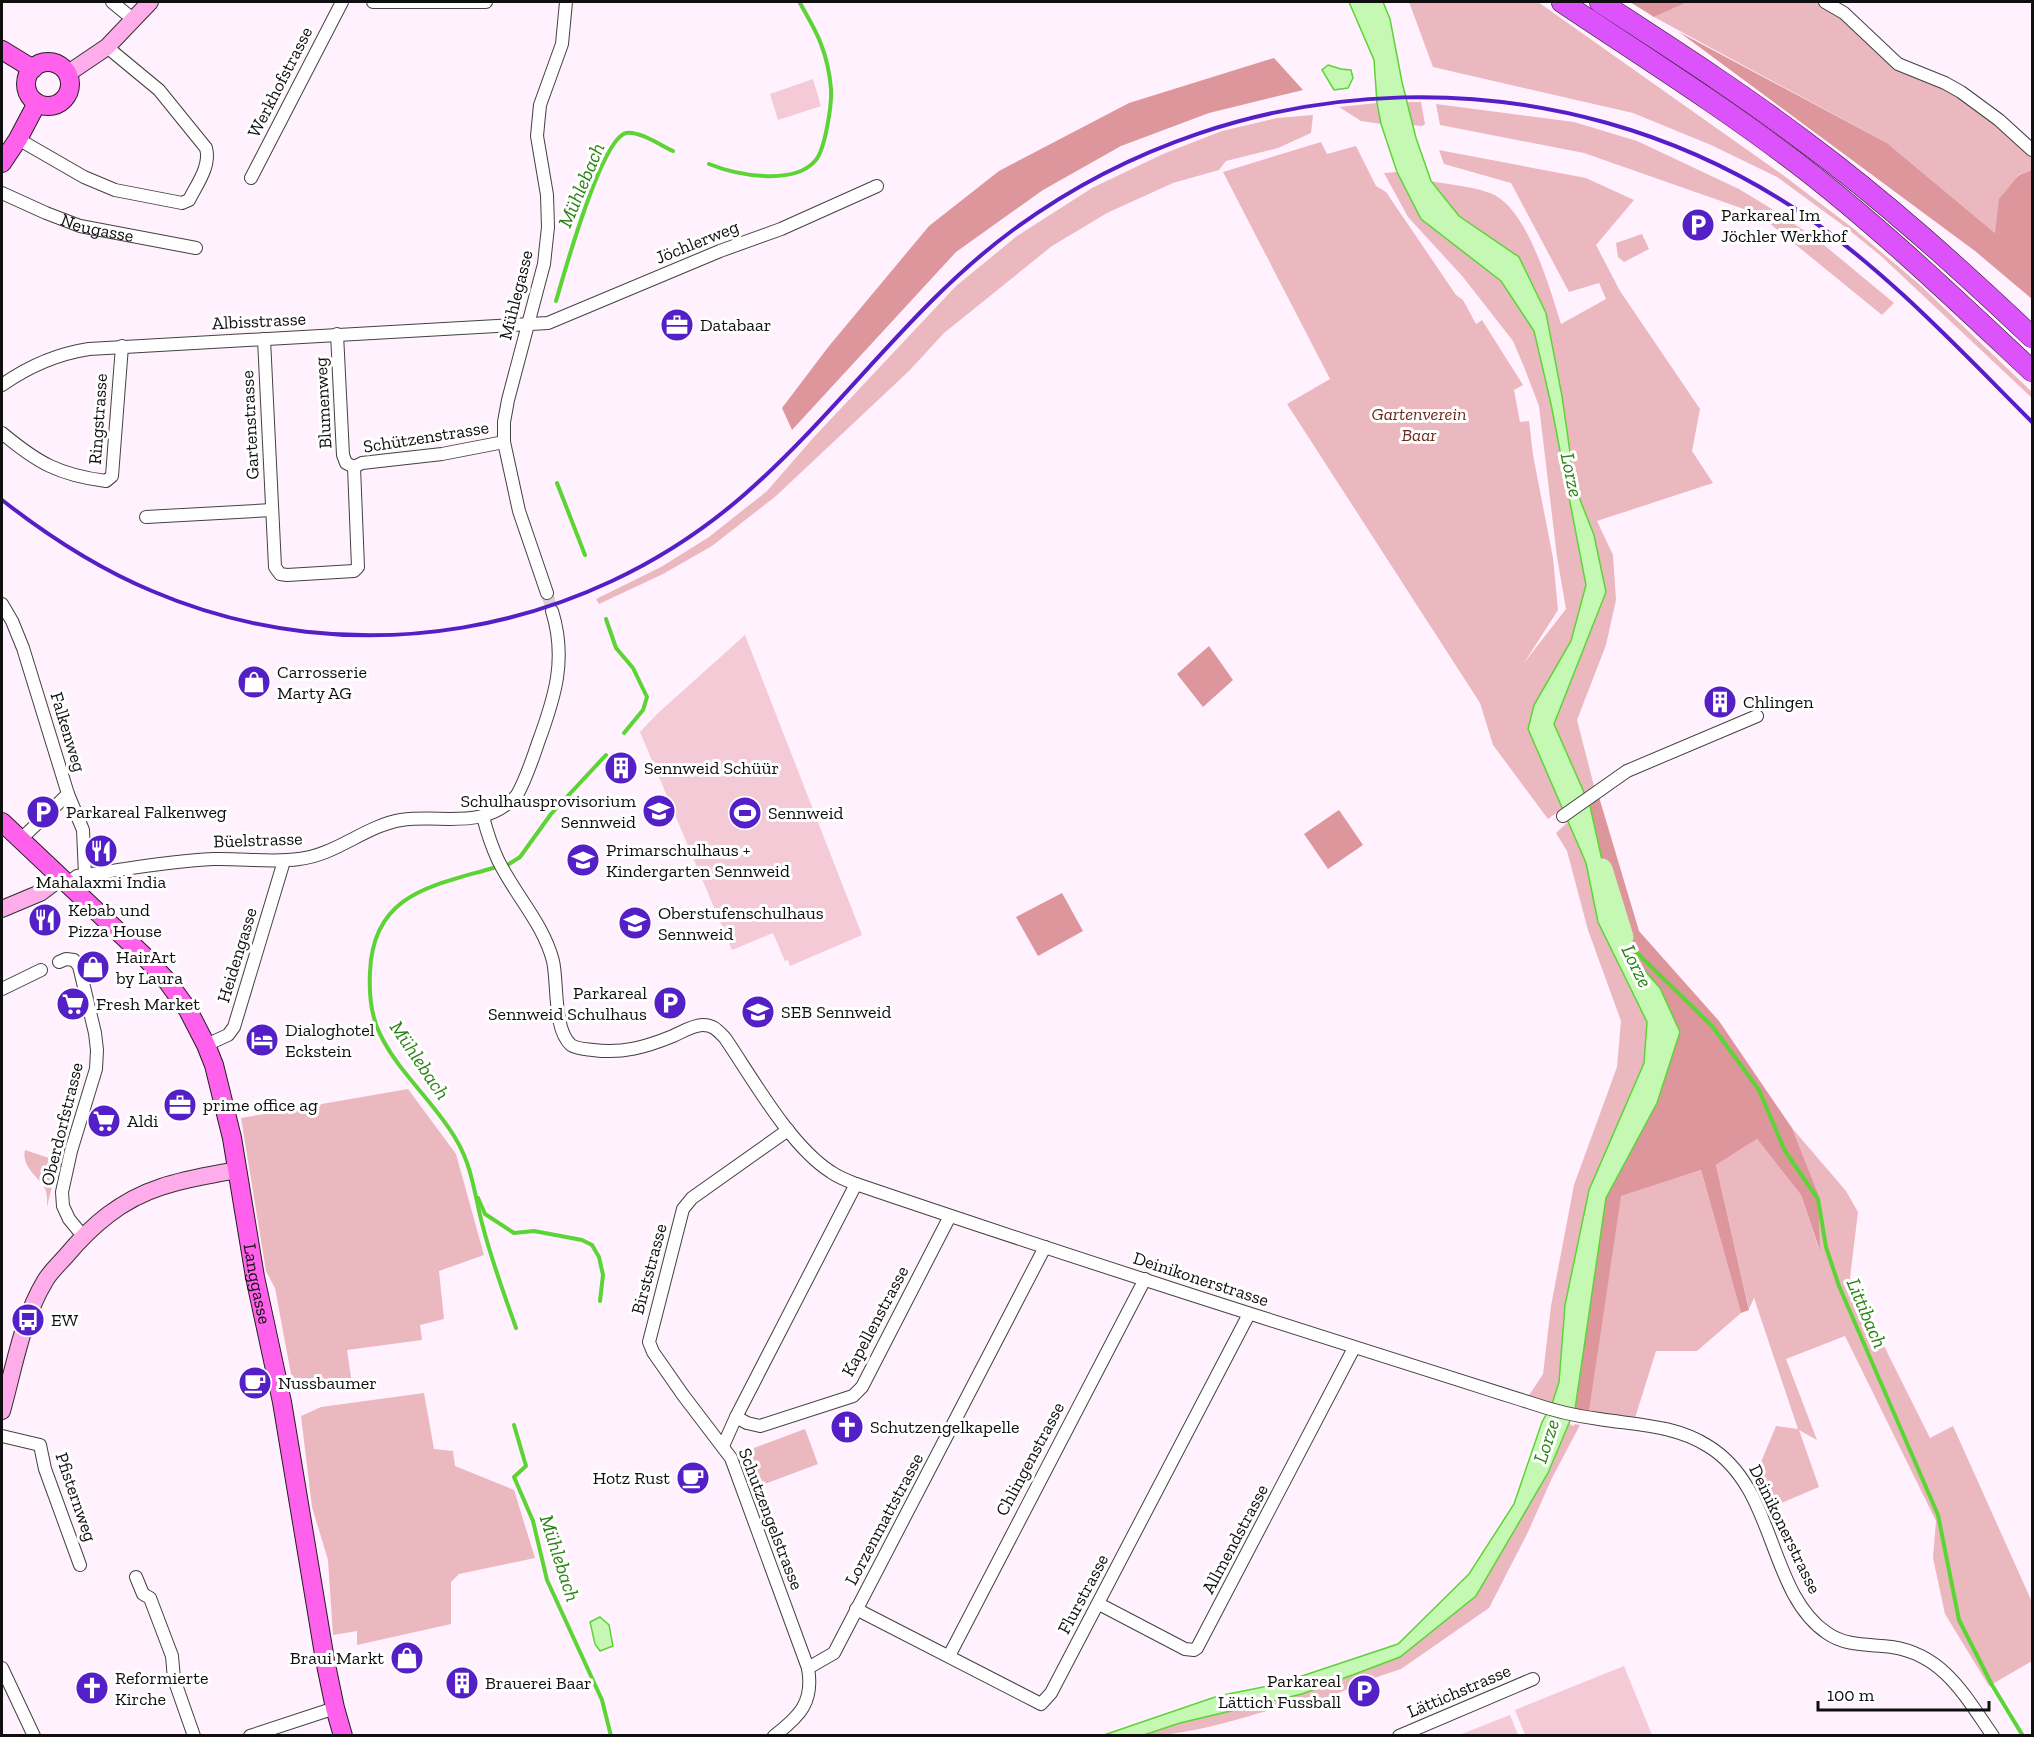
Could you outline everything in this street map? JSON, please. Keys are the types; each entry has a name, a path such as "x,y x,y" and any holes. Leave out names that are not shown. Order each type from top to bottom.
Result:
{"highway":[{"path":"1562,2 1686,85 1796,163 1891,240 2032,371"},
{"path":"1600,2 1717,79 1826,157 1922,236 2032,337"}],"main road":[{"path":"2,50 33,69"},
{"path":"46,63 54,63 67,74 70,85 64,99 51,106 37,103 32,99 27,80 33,69 46,63"},
{"path":"2,163 37,103"},
{"name":"Langgasse","path":"2,822 143,956 166,981 188,1010 206,1045 225,1106 255,1277 282,1402 334,1708 343,1736"}],"street":[{"path":"112,2 134,20"},
{"path":"67,74 107,47 150,2"},
{"name":"Werkhofstrasse","path":"251,178 342,2"},
{"path":"373,2 486,2"},
{"name":"Mühlegasse","path":"547,593 519,511 504,442 504,422 544,264 548,227 547,195 537,135 540,105 562,44 566,2"},
{"path":"1825,2 1844,13 1898,64 1961,92 2008,127 2032,150"},
{"path":"18,139 82,177 115,190 182,203 189,200 207,163 206,147 159,90 107,47"},
{"name":"Jöchlerweg","path":"528,324 548,323 568,316 720,251 781,229 877,186"},
{"name":"Neugasse","path":"2,193 80,226 196,248"},
{"name":"Albisstrasse","path":"2,385 22,371 49,358 89,349 528,324"},
{"name":"Blumenweg","path":"337,334 343,455 346,463 354,467 358,567 354,571"},
{"name":"Gartenstrasse","path":"264,339 275,567 280,574 354,571"},
{"name":"Ringstrasse","path":"2,433 27,454 53,469 78,477 106,481 112,476 122,346"},
{"name":"Schützenstrasse","path":"354,467 504,442"},
{"path":"146,517 272,510"},
{"name":"Falkenweg","path":"2,604 7,623 23,648 68,794 85,840 86,875"},
{"path":"483,817 507,806 517,795 551,710 556,689 560,649 558,628 552,611"},
{"path":"1563,816 1628,771 1757,716"},
{"path":"20,840 68,794"},
{"name":"Büelstrasse","path":"64,881 77,876 185,861 300,859 325,853 377,828 399,821 420,818 483,817"},
{"name":"Deinikonerstrasse","path":"483,817 498,859 533,915 545,939 553,961 559,1019 571,1045 591,1050 626,1051 646,1047 701,1025 714,1026 725,1038 788,1131 808,1154 831,1173 856,1184 1249,1314 1546,1408 1598,1419 1654,1426 1682,1433 1705,1443 1737,1469 1767,1527 1791,1589 1808,1615 1828,1634 1852,1644 1902,1650 1920,1655 1944,1670 1962,1691 1993,1736"},
{"name":"Heidengasse","path":"206,1045 228,1035 234,1027 284,861"},
{"path":"2,909 64,881"},
{"name":"Oberdorfstrasse","path":"59,962 66,959 74,960 79,966 97,1050 96,1069 71,1151 62,1192 63,1206 69,1219 83,1236"},
{"path":"2,989 41,970"},
{"name":"Birststrasse","path":"723,1446 653,1352 650,1333 683,1209 692,1198 788,1131"},
{"path":"2,1411 24,1331 45,1280 83,1236 99,1221 126,1202 159,1187 237,1170"},
{"name":"Schutzengelstrasse","path":"774,1736 795,1717 808,1698 811,1683 808,1668 730,1458 723,1446 856,1184"},
{"name":"Kapellenstrasse","path":"736,1417 760,1426 853,1396 862,1387 950,1216"},
{"name":"Lorzenmattstrasse","path":"808,1668 834,1653 1045,1247"},
{"name":"Chlingenstrasse","path":"949,1656 1145,1279"},
{"name":"Flurstrasse","path":"856,1609 1041,1704 1051,1693 1099,1604 1249,1314"},
{"name":"Allmendstrasse","path":"1099,1604 1185,1649 1197,1648 1354,1348"},
{"name":"Pfisternweg","path":"2,1436 40,1445 45,1469 80,1564"},
{"path":"136,1577 143,1594 150,1598 172,1656 174,1679 194,1736"},
{"path":"2,1668 34,1736"},
{"name":"Lättichstrasse","path":"1399,1736 1533,1679"},
{"path":"250,1736 334,1708"}],"green space":[{"path":"1409,2 1538,2 1783,175 1854,229 1920,285 2032,392 2032,398 1881,256 1777,177 1711,145 1633,113 1433,67"},
{"path":"1688,2 1825,2 1877,46 1945,83 2032,150 2032,170 2018,175 1995,233 1887,143 1654,17"},
{"path":"1408,102 1421,102 1425,124 1412,125"},
{"path":"1377,103 1381,124 1361,121 1339,107"},
{"path":"1436,104 1574,122 1637,141 1739,189 1767,206 1818,240 1894,303 1882,315 1758,214 1584,153 1440,125"},
{"path":"1313,115 1311,133 1278,148 1226,161 1219,170 1173,183 1107,213 1052,246 944,333 909,371 776,496 712,546 663,574 599,604 596,599 661,567 709,537 767,491 814,437 956,286 1017,236 1092,188 1163,154 1222,131 1277,118"},
{"name":"Gartenverein Baar","path":"1321,142 1327,154 1356,146 1376,186 1386,192 1456,295 1463,300 1476,324 1482,320 1523,385 1514,390 1520,422 1529,421 1533,455 1553,558 1558,610 1524,663 1566,609 1557,557 1539,406 1513,341 1463,277 1408,217 1384,173 1397,172 1421,219 1501,281 1534,331 1551,404 1586,585 1571,641 1534,705 1529,729 1563,808 1548,819 1493,745 1480,703 1287,404 1330,379 1223,172"},
{"path":"1439,150 1586,178 1634,200 1596,245 1620,291 1700,409 1692,451 1713,483 1597,521 1613,555 1616,600 1606,645 1577,720 1595,790 1584,795 1554,724 1606,592 1594,535 1575,487 1562,396 1546,313 1519,257 1459,216 1431,181 1490,193 1503,201 1515,214 1535,250 1561,324 1606,299 1599,283 1569,292 1511,183 1444,164"},
{"path":"1642,234 1649,249 1624,262 1618,257 1616,243"},
{"path":"1569,821 1586,863 1598,922 1647,1022 1644,1063 1589,1190 1565,1305 1559,1382 1552,1404 1528,1397 1543,1374 1551,1306 1574,1185 1617,1067 1621,1021 1588,930 1567,851 1556,833"},
{"path":"408,1089 456,1154 484,1255 439,1271 444,1319 420,1325 422,1340 347,1350 352,1384 310,1390 298,1384 291,1374 275,1288 266,1271 241,1118"},
{"path":"1792,1128 1846,1191 1858,1212 1850,1278 1930,1438 1953,1426 2032,1602 2032,1661 1989,1686 1945,1614 1933,1558 1936,1521 1845,1336 1786,1359 1817,1440 1799,1430 1819,1487 1763,1511 1751,1486 1776,1426 1798,1429 1754,1298 1749,1309 1716,1165 1757,1139 1801,1195 1819,1249 1818,1193"},
{"path":"25,1150 49,1158 54,1167 54,1178 47,1207 45,1189 25,1161"},
{"path":"1701,1170 1741,1313 1697,1351 1656,1351 1634,1421 1589,1412 1620,1196"},
{"path":"424,1393 434,1449 453,1451 455,1466 514,1490 535,1558 459,1574 451,1582 451,1624 357,1645 357,1631 333,1635 328,1560 312,1507 301,1416 321,1407"},
{"path":"1569,1424 1580,1425 1489,1608 1401,1669 1304,1707 1302,1700 1203,1728 1144,1736 1180,1723 1302,1694 1400,1657 1476,1596 1548,1473"},
{"path":"805,1429 818,1464 751,1489 738,1454"}],"shaded area":[{"path":"1630,2 1688,2 1654,17"},
{"path":"1679,32 1887,143 1995,233 1999,199 2019,175 2032,170 2032,299 1975,251"},
{"path":"1274,58 1303,90 1209,113 1121,146 1043,190 956,252 792,430 782,408 829,346 929,226 999,171 1129,103"},
{"path":"813,79 821,106 778,120 770,94"},
{"name":"Sennweid","path":"745,635 862,935 790,966 788,960 785,961 773,933 732,950 640,732"},
{"path":"1209,646 1233,680 1203,707 1177,674"},
{"path":"1599,797 1639,931 1719,1021 1792,1128 1818,1193 1820,1251 1801,1195 1757,1139 1716,1165 1749,1310 1741,1313 1701,1170 1621,1196 1589,1412 1574,1412 1606,1198 1657,1103 1660,988 1639,964 1612,904 1590,806"},
{"path":"1339,810 1363,845 1328,869 1304,834"},
{"path":"1062,893 1083,931 1038,956 1016,917"},
{"path":"1624,1666 1652,1735 1525,1735 1515,1710"},
{"path":"1510,1715 1518,1735 1459,1735"}],"water":[{"path":"1349,2 1383,2 1390,19 1416,138 1431,181 1459,216 1519,257 1546,313 1562,396 1575,487 1594,535 1606,592 1554,724 1590,806 1612,905 1639,964 1660,988 1680,1032 1657,1103 1606,1198 1575,1409 1548,1473 1476,1596 1400,1657 1302,1694 1180,1723 1144,1735 1101,1736 1218,1696 1278,1684 1398,1644 1469,1574 1514,1504 1542,1422 1552,1404 1559,1382 1565,1305 1589,1190 1644,1063 1647,1022 1598,922 1586,863 1528,729 1534,705 1571,641 1586,585 1551,404 1534,331 1501,281 1421,219 1397,172 1381,124 1374,60"},
{"path":"1328,65 1351,70 1353,78 1348,88 1334,90 1322,70"},
{"path":"600,1617 609,1625 613,1646 600,1651 595,1644 590,1622"}],"waterway":[{"name":"Mühlebach","path":"709,164 734,172 779,176 805,169 819,156 829,116 830,84 821,44 800,3"},
{"name":"Mühlebach","path":"556,301 595,182 616,141 626,133 631,133 643,136 673,151"},
{"name":"Mühlebach","path":"557,483 585,555"},
{"name":"Mühlebach","path":"606,619 616,648 633,668 647,697 643,710 624,733"},
{"name":"Mühlebach","path":"509,864 520,857 551,814 606,755"},
{"name":"Mühlebach","path":"493,868 428,888 409,897 394,910 382,925 374,946 370,988 374,1020 388,1049 439,1114 466,1159 492,1258 516,1328"},
{"name":"Lorze","path":"1602,869 1623,937"},
{"name":"Littibach","path":"1628,944 1712,1026 1759,1090 1785,1151 1818,1199 1826,1247 1839,1286 1938,1515 1959,1620 1992,1685 2023,1736"},
{"path":"478,1198 485,1214 514,1233 534,1231 582,1240 592,1245 599,1257 603,1275 600,1301"},
{"name":"Mühlebach","path":"514,1425 526,1466 514,1477 533,1521 547,1580 602,1700 611,1736"}],"tunnel":[{"path":"547,593 552,611"}],"railway":[{"path":"2,500 55,539 92,562 152,591 228,617 306,632 384,635 462,628 539,610 612,581 681,542 745,494 780,462 908,325 976,259 1013,230 1103,174 1199,133 1299,108 1402,97 1505,102 1606,123 1704,159 1797,210 1829,233 1891,283 2032,422"}],"place":[{"name":"Parkareal Im Jöchler Werkhof","path":"1698,225"},
{"name":"Databaar","path":"677,325"},
{"name":"Carrosserie Marty AG","path":"254,682"},
{"name":"Chlingen","path":"1720,702"},
{"name":"Sennweid Schüür","path":"621,768"},
{"name":"Schulhausprovisorium Sennweid","path":"659,811"},
{"name":"Parkareal Falkenweg","path":"43,812"},
{"name":"Sennweid","path":"745,813"},
{"name":"Mahalaxmi India","path":"101,851"},
{"name":"Primarschulhaus + Kindergarten Sennweid","path":"583,860"},
{"name":"Kebab und Pizza House","path":"45,920"},
{"name":"Oberstufenschulhaus Sennweid","path":"635,923"},
{"name":"HairArt by Laura","path":"93,967"},
{"name":"Parkareal Sennweid Schulhaus","path":"670,1003"},
{"name":"Fresh Market","path":"73,1004"},
{"name":"SEB Sennweid","path":"758,1012"},
{"name":"Dialoghotel Eckstein","path":"262,1040"},
{"name":"prime office ag","path":"180,1105"},
{"name":"Aldi","path":"104,1121"},
{"name":"EW","path":"28,1320"},
{"name":"Nussbaumer","path":"255,1383"},
{"name":"Schutzengelkapelle","path":"847,1427"},
{"name":"Hotz Rust","path":"693,1478"},
{"name":"Braui Markt","path":"407,1658"},
{"name":"Brauerei Baar","path":"462,1683"},
{"name":"Reformierte Kirche","path":"92,1688"},
{"name":"Parkareal Lättich Fussball","path":"1364,1691"}]}
